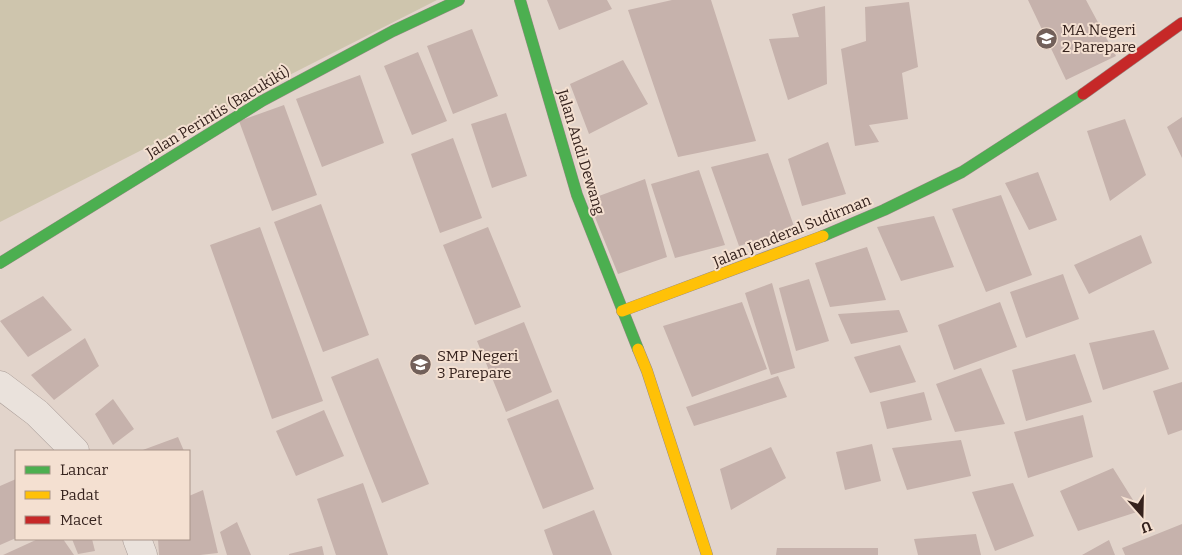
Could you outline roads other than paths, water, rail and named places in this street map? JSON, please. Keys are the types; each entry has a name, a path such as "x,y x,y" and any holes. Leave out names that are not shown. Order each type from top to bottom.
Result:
{"main road":[{"name":"Jalan Perintis (Bacukiki)","path":"0,263 262,101 393,31 459,0"},
{"name":"Jalan Andi Dewang","path":"520,0 577,195 622,311"},
{"name":"Jalan Jenderal Sudirman","path":"622,311 805,244 884,210 962,172 1065,106 1182,23"},
{"path":"622,311 647,372 707,555"}],"street":[{"path":"0,385 38,413 74,450"},
{"path":"137,540 143,555"}],"place":[{"name":"MA Negeri 2 Parepare","path":"1046,39"},
{"name":"SMP Negeri 3 Parepare","path":"421,365"}]}
